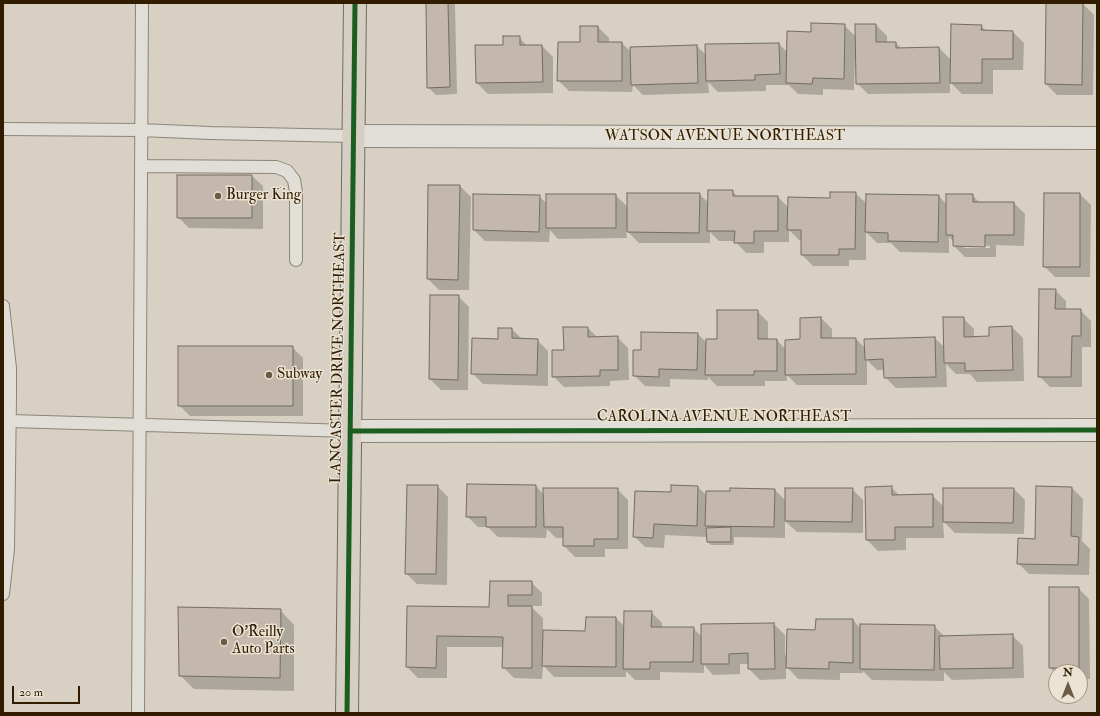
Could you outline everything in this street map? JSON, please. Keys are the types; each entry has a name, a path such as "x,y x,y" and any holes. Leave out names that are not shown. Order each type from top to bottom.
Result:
{"main road":[{"name":"LANCASTER DRIVE NORTHEAST","path":"347,713 355,3"}],"street":[{"name":"WATSON AVENUE NORTHEAST","path":"353,136 1097,138"},
{"name":"CAROLINA AVENUE NORTHEAST","path":"350,431 1097,430"}],"lane":[{"path":"138,713 142,3"},
{"path":"3,129 141,130 353,136"},
{"path":"141,166 276,167 287,172 294,180 296,192 296,260"},
{"path":"3,307 10,368 8,549 3,594"},
{"path":"10,421 350,431"}],"building":[{"path":"426,3 448,3 450,87 427,88"},
{"path":"1046,3 1083,3 1082,85 1045,84"},
{"path":"811,23 845,24 844,79 813,78 812,84 786,83 787,31 811,32"},
{"path":"855,24 876,24 876,42 896,42 896,48 939,47 940,83 856,84"},
{"path":"951,24 982,25 981,30 1013,31 1013,59 982,59 982,83 950,83"},
{"path":"580,26 598,26 598,42 622,42 622,81 557,81 558,42 580,42"},
{"path":"503,36 520,36 520,45 542,45 543,82 476,83 475,45 503,45"},
{"path":"779,43 780,74 755,75 755,80 706,81 705,44"},
{"path":"697,45 698,83 631,85 630,47"},
{"path":"177,175 252,175 252,218 177,218"},
{"path":"428,185 460,185 458,280 427,279"},
{"path":"708,190 733,190 733,196 778,196 778,231 754,231 754,243 734,243 735,231 707,231"},
{"path":"830,192 856,192 855,249 839,249 839,255 801,255 801,230 787,230 788,197 830,198"},
{"path":"627,193 700,193 699,233 627,232"},
{"path":"1044,193 1080,193 1080,267 1043,267"},
{"path":"473,194 540,195 539,232 473,230"},
{"path":"546,194 616,194 616,228 546,228"},
{"path":"866,194 939,195 938,242 888,241 888,233 865,232"},
{"path":"946,194 973,194 973,202 1014,202 1014,235 985,235 985,247 953,246 953,235 946,235"},
{"path":"1039,289 1056,289 1055,309 1081,309 1081,336 1072,336 1071,377 1038,377"},
{"path":"430,295 459,295 458,380 429,379"},
{"path":"717,310 758,310 758,339 777,339 777,371 754,371 754,375 705,375 706,339 717,339"},
{"path":"821,317 821,338 856,338 856,374 785,375 785,340 800,339 800,318"},
{"path":"943,317 964,317 964,337 989,336 989,327 1012,326 1013,370 965,371 965,363 944,363"},
{"path":"563,327 588,327 588,337 618,336 618,370 600,370 600,376 552,377 552,350 564,350"},
{"path":"498,328 512,328 512,338 538,339 537,375 471,374 472,338 498,339"},
{"path":"641,332 698,333 697,370 659,369 659,377 633,376 633,350 641,350"},
{"path":"935,337 936,377 884,378 883,359 865,360 864,339"},
{"path":"178,346 293,346 293,406 178,406"},
{"path":"467,484 536,485 536,527 486,527 486,517 466,517"},
{"path":"407,485 438,485 436,574 405,574"},
{"path":"671,485 698,486 697,526 654,524 653,538 633,537 635,491 671,492"},
{"path":"892,486 892,495 933,494 933,527 895,527 895,540 866,540 865,487"},
{"path":"1036,486 1072,487 1071,536 1079,537 1078,565 1017,564 1018,538 1035,539"},
{"path":"543,488 618,488 618,539 594,539 594,546 563,546 563,527 544,527"},
{"path":"730,488 775,489 774,527 705,526 706,491 730,491"},
{"path":"785,488 853,488 852,522 785,521"},
{"path":"943,488 1014,488 1013,523 943,522"},
{"path":"731,527 731,542 707,542 706,528"},
{"path":"490,581 532,581 532,595 508,595 508,606 532,606 532,668 502,668 503,637 437,636 436,668 406,667 407,606 489,607"},
{"path":"1049,587 1079,587 1079,664 1049,664"},
{"path":"178,607 281,609 280,678 179,676"},
{"path":"624,611 652,611 651,627 694,627 693,662 650,662 650,669 623,669"},
{"path":"586,617 616,617 616,667 542,666 543,630 585,631"},
{"path":"816,619 853,619 853,663 829,662 829,669 786,668 787,629 815,630"},
{"path":"774,623 775,669 748,669 748,653 729,654 729,664 701,664 701,624"},
{"path":"860,624 935,625 934,670 860,669"},
{"path":"1013,634 1013,668 940,669 939,636"}],"cycle path":[{"path":"347,713 355,3"},
{"path":"350,431 1097,430"}],"place":[{"name":"Burger King","path":"218,196"},
{"name":"Subway","path":"269,375"},
{"name":"O'Reilly Auto Parts","path":"224,642"}]}
